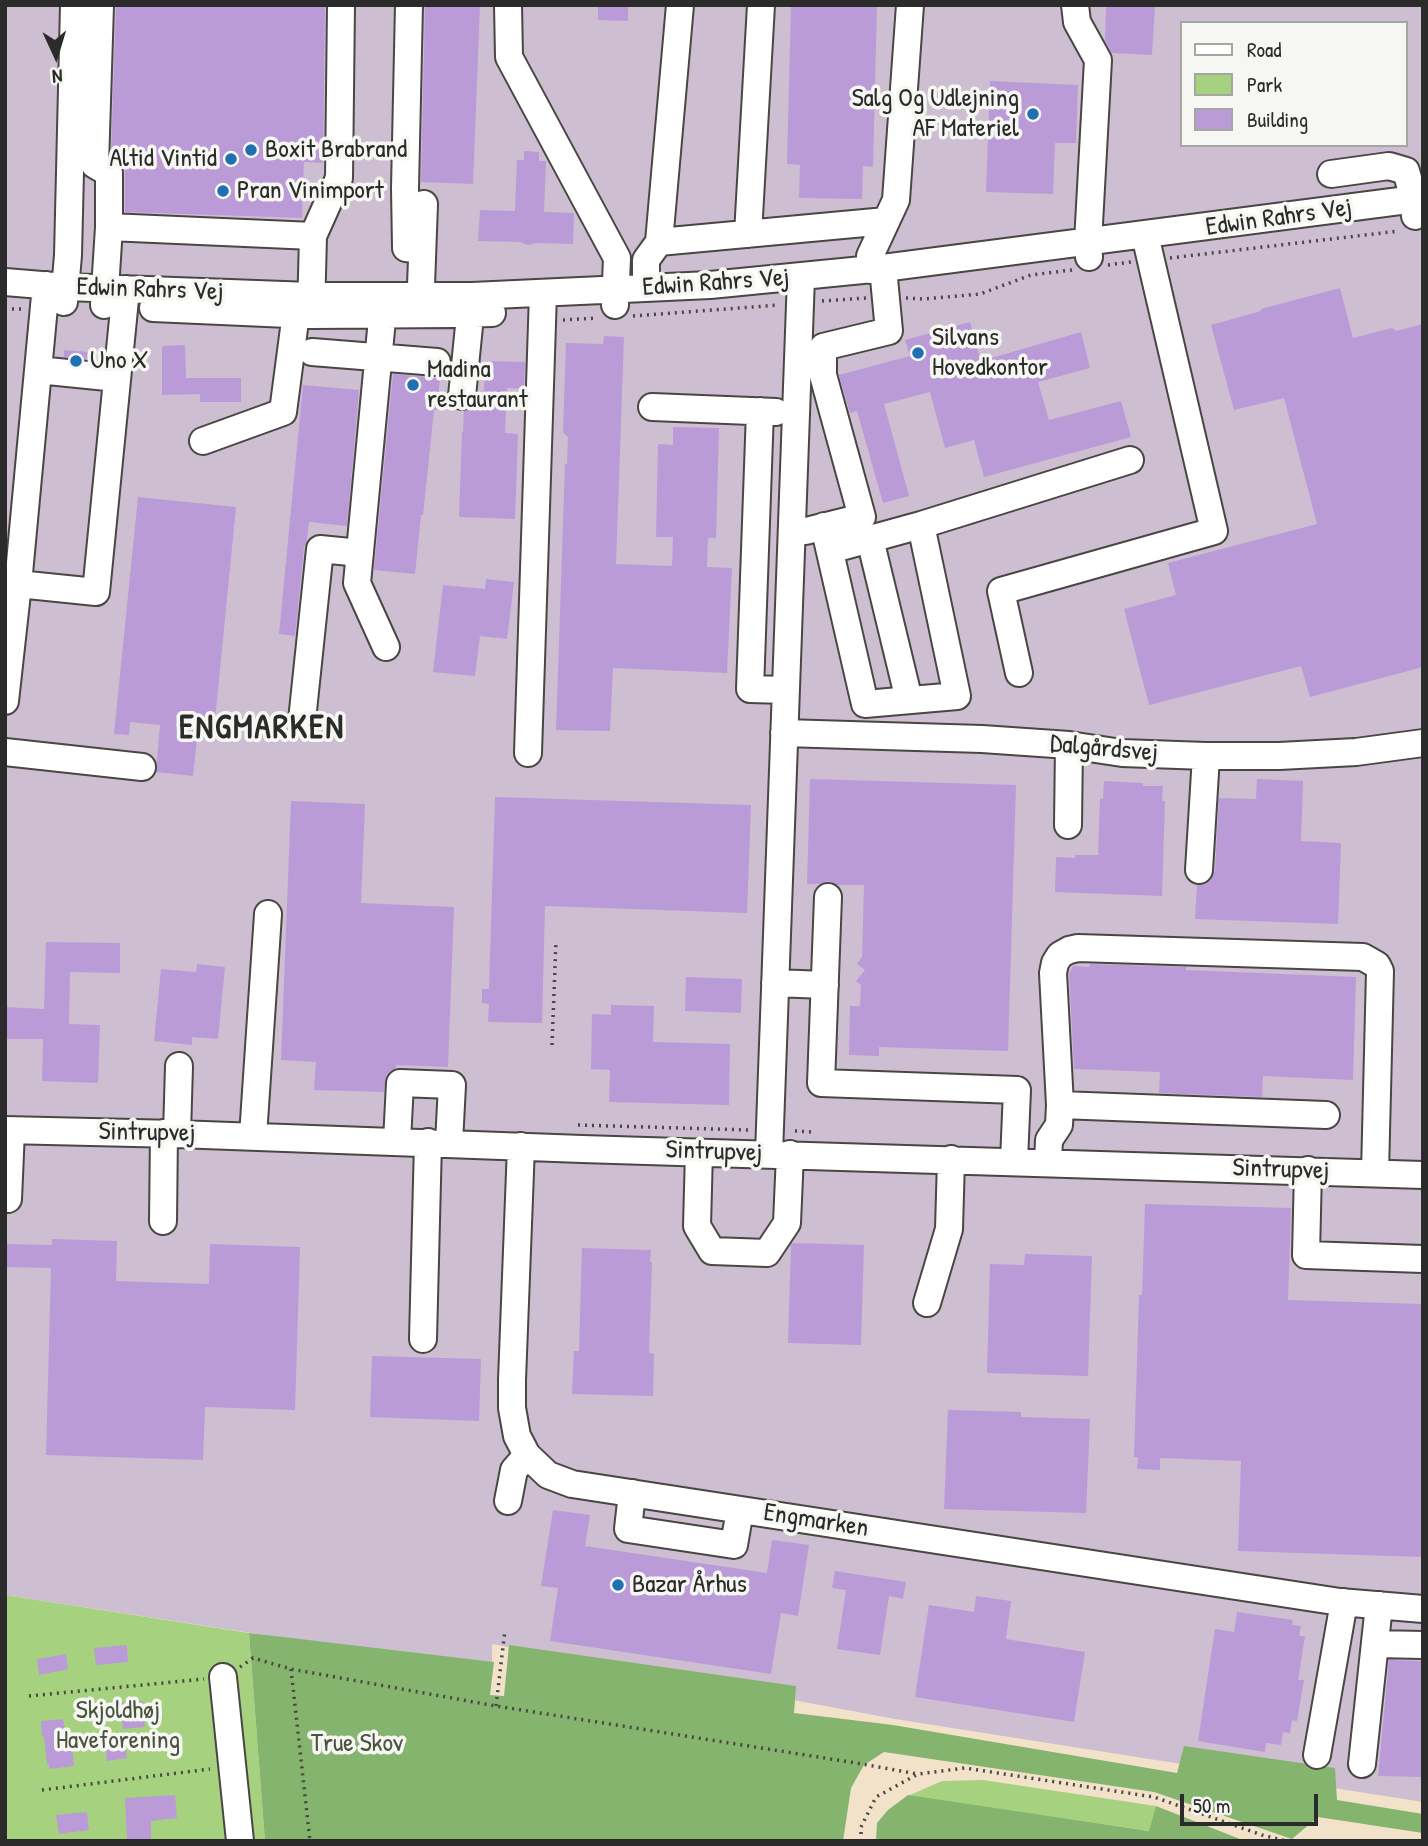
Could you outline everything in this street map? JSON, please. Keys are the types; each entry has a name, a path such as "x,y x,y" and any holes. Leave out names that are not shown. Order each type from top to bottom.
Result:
{"street":[{"path":"5,701 38,370 55,294 75,5"},
{"path":"18,584 96,592 117,378 115,297 109,227 109,173 95,165 100,5"},
{"path":"203,441 284,412 304,305 313,236 339,178 341,5"},
{"path":"409,5 406,248 422,250"},
{"path":"508,5 509,57 617,258 616,298"},
{"path":"646,288 646,260 659,242 680,5"},
{"path":"748,234 761,5"},
{"path":"827,538 862,517 823,375 823,348 889,331 879,275 870,256 896,200 910,5"},
{"path":"1075,5 1077,22 1098,60 1089,251"},
{"path":"1331,174 1389,166 1406,172 1418,208"},
{"path":"420,306 424,204"},
{"name":"Edwin Rahrs Vej","path":"5,300 55,294 304,305 420,306 616,298 800,285 1418,208"},
{"path":"659,242 886,221"},
{"path":"109,227 313,236"},
{"path":"1018,673 1001,591 1214,531 1146,243"},
{"name":"Edwin Rahrs Vej","path":"5,282 55,294"},
{"path":"699,1152 697,1226 712,1251 766,1253 788,1223 780,1154 775,984 800,285"},
{"name":"Edwin Rahrs Vej","path":"616,298 646,288 800,285"},
{"path":"528,754 543,301"},
{"path":"462,396 471,305"},
{"path":"384,306 357,583 386,647"},
{"path":"312,352 437,362"},
{"path":"38,370 117,378"},
{"path":"652,407 795,413"},
{"path":"760,411 750,689 785,690"},
{"path":"791,534 870,539 1130,460"},
{"path":"827,538 865,704 957,696 921,525"},
{"path":"870,539 909,700"},
{"path":"302,720 320,549 360,553"},
{"name":"Dalgårdsvej","path":"784,733 982,739 1069,745 1122,753 1206,756 1356,752 1423,743"},
{"path":"1068,825 1069,745"},
{"path":"5,752 142,767"},
{"path":"1199,870 1206,756"},
{"path":"828,897 821,1083 1017,1090 1014,1161"},
{"path":"253,1136 268,914"},
{"path":"1048,1162 1049,1140 1059,1125 1053,973 1060,955 1078,948 1363,957 1377,965 1380,971 1375,1173"},
{"path":"775,984 825,985"},
{"path":"163,1221 179,1066"},
{"path":"397,1141 400,1083 452,1085 439,1142 423,1339"},
{"path":"1060,1105 1326,1115"},
{"path":"5,1199 8,1199 8,1130"},
{"name":"Sintrupvej","path":"8,1130 170,1133 1423,1175"},
{"name":"Engmarken","path":"521,1146 512,1408 517,1436 527,1455 548,1475 572,1484 740,1510 1344,1602 1423,1609"},
{"path":"927,1303 949,1229 951,1159"},
{"path":"1308,1170 1306,1255 1423,1259"},
{"path":"508,1501 513,1470 527,1455"},
{"path":"632,1493 628,1529 734,1545 740,1510"},
{"path":"1317,1755 1344,1602"},
{"path":"1362,1764 1379,1605"},
{"path":"1375,1643 1423,1645"},
{"path":"223,1677 240,1841"}],"path":[{"path":"552,1045 556,941"},
{"path":"496,1706 505,1629"},
{"path":"29,1696 223,1677 253,1658 291,1669 496,1706 918,1774 965,1768 1154,1797 1286,1841"},
{"path":"291,1669 310,1841"},
{"path":"42,1790 231,1766"},
{"path":"861,1841 861,1827 876,1797 918,1774"}],"shaded area":[{"path":"5,5 1423,5 1423,1802 895,1719 492,1644 492,1670 5,1595"}],"green space":[{"name":"Skjoldhøj Haveforening","path":"5,1595 249,1633 265,1841 5,1841"},
{"name":"True Skov","path":"249,1633 494,1662 490,1695 504,1696 509,1645 796,1686 794,1713 893,1725 1177,1773 1184,1746 1335,1768 1337,1800 1423,1814 1423,1833 1318,1817 1292,1839 1154,1792 884,1752 864,1765 851,1788 843,1841 265,1841"},
{"path":"983,1780 1156,1806 1150,1831 908,1796 942,1781"},
{"path":"908,1795 1149,1831 1156,1806 1245,1841 876,1841 877,1823 888,1810"}],"building":[{"path":"116,5 325,5 323,163 304,162 302,218 125,212 125,154 111,154"},
{"path":"425,5 480,5 473,184 421,182"},
{"path":"598,5 628,5 628,21 598,20"},
{"path":"791,5 877,5 873,167 863,166 862,199 799,198 800,165 787,164"},
{"path":"1106,5 1155,5 1152,55 1112,53 1105,40"},
{"name":"Salg Og Udlejning AF Materiel","path":"990,81 1078,85 1076,143 1055,143 1053,194 986,192"},
{"path":"524,151 539,152 539,161 546,161 544,212 574,213 573,244 528,245 520,242 478,241 480,210 515,211 517,160 524,160"},
{"path":"1340,288 1353,338 1392,328 1396,331 1423,324 1423,667 1310,697 1301,666 1149,705 1124,609 1176,595 1168,563 1317,524 1284,398 1234,410 1211,325"},
{"path":"970,322 981,361 1081,332 1090,368 1038,382 1049,420 1121,401 1131,437 984,477 974,440 945,448 930,392 884,404 909,496 883,503 857,411 850,413 839,375 910,356 905,340"},
{"path":"604,336 624,337 616,564 672,566 673,537 656,537 658,444 673,445 673,427 719,428 716,538 708,538 707,567 732,568 727,673 613,668 610,731 556,730 568,437 563,432 566,343 603,344"},
{"path":"185,345 186,378 241,378 241,402 200,402 200,394 162,395 162,346"},
{"path":"64,350 90,352 90,359 64,357"},
{"path":"485,361 525,362 524,389 507,388 505,433 518,434 515,519 459,517 464,411 474,406 483,407"},
{"path":"393,374 440,378 415,574 374,570"},
{"path":"303,385 359,390 347,526 309,522 295,636 279,634"},
{"path":"138,497 236,507 215,720 212,731 198,729 193,776 156,772 160,725 130,722 129,735 114,734"},
{"path":"486,579 514,582 507,639 480,636 475,676 433,672 443,585 485,589"},
{"path":"810,779 1016,785 1008,1051 879,1047 879,1056 849,1055 850,1006 860,1006 861,985 856,981 865,970 857,964 862,957 864,885 837,885 828,881 807,884"},
{"path":"1257,779 1303,781 1301,841 1341,843 1338,924 1195,919 1197,885 1207,884 1215,871 1219,798 1256,799"},
{"path":"1104,781 1163,786 1162,801 1165,801 1162,896 1055,892 1056,857 1098,855 1100,799 1103,799"},
{"path":"495,797 751,805 747,913 545,906 542,1023 488,1022 489,1004 482,1003 482,989 489,989"},
{"path":"291,801 365,804 361,903 454,907 448,1067 396,1065 396,1068 386,1075 384,1092 314,1090 316,1062 281,1060"},
{"path":"46,942 120,943 120,973 70,972 69,1024 100,1025 98,1083 42,1081 43,1039 5,1039 5,1007 44,1009"},
{"path":"197,964 225,967 218,1039 192,1037 192,1045 154,1041 161,969 196,972"},
{"path":"1090,964 1356,977 1353,1080 1263,1076 1262,1097 1159,1093 1160,1072 1074,1069 1069,974 1073,966 1089,967"},
{"path":"686,977 742,979 741,1013 685,1011"},
{"path":"611,1005 654,1006 653,1042 730,1044 729,1105 609,1102 610,1070 591,1069 592,1014 611,1015"},
{"path":"1145,1204 1291,1208 1288,1300 1423,1304 1423,1557 1238,1551 1241,1461 1160,1458 1160,1470 1137,1469 1138,1457 1134,1457"},
{"path":"52,1239 117,1241 116,1281 209,1284 210,1244 300,1247 295,1410 205,1407 203,1460 46,1455 51,1268 5,1267 5,1244 52,1245"},
{"path":"793,1243 864,1245 861,1345 788,1343"},
{"path":"582,1248 651,1250 649,1353 654,1354 653,1396 572,1394 574,1351 579,1351"},
{"path":"1025,1254 1092,1256 1088,1376 987,1373 990,1264 1024,1265"},
{"path":"372,1356 481,1359 479,1421 370,1417"},
{"path":"948,1410 1021,1412 1021,1417 1090,1419 1086,1513 944,1509"},
{"path":"553,1510 590,1515 585,1546 767,1573 772,1540 809,1545 798,1616 781,1613 771,1674 550,1641 558,1588 541,1586"},
{"path":"835,1571 906,1582 903,1599 889,1596 880,1655 837,1649 846,1590 832,1588"},
{"path":"976,1596 1011,1601 1006,1639 1085,1652 1074,1722 915,1697 929,1605 974,1612"},
{"path":"1237,1612 1293,1620 1292,1625 1301,1626 1299,1636 1305,1636 1298,1680 1304,1680 1297,1721 1292,1720 1290,1733 1283,1732 1281,1745 1266,1743 1265,1752 1198,1741 1215,1629 1234,1632"},
{"path":"127,1645 128,1662 96,1665 94,1648"},
{"path":"66,1654 68,1669 39,1675 37,1659"},
{"path":"1389,1660 1423,1661 1423,1777 1378,1776"},
{"path":"143,1701 145,1727 123,1729 121,1703"},
{"path":"63,1719 67,1746 72,1746 74,1766 49,1769 41,1721"},
{"path":"125,1740 127,1758 107,1761 105,1742"},
{"path":"175,1795 177,1818 151,1821 151,1841 127,1841 125,1798"},
{"path":"87,1812 89,1830 59,1834 56,1815"}],"place":[{"name":"Salg Og Udlejning AF Materiel","path":"1033,114"},
{"name":"Boxit Brabrand","path":"251,150"},
{"name":"Altid Vintid","path":"231,159"},
{"name":"Pran Vinimport","path":"223,191"},
{"name":"Silvans Hovedkontor","path":"918,353"},
{"name":"Uno X","path":"76,361"},
{"name":"Madina restaurant","path":"413,385"},
{"name":"Bazar Århus","path":"618,1585"}],"district":[{"name":"ENGMARKEN","path":"262,729"}]}
